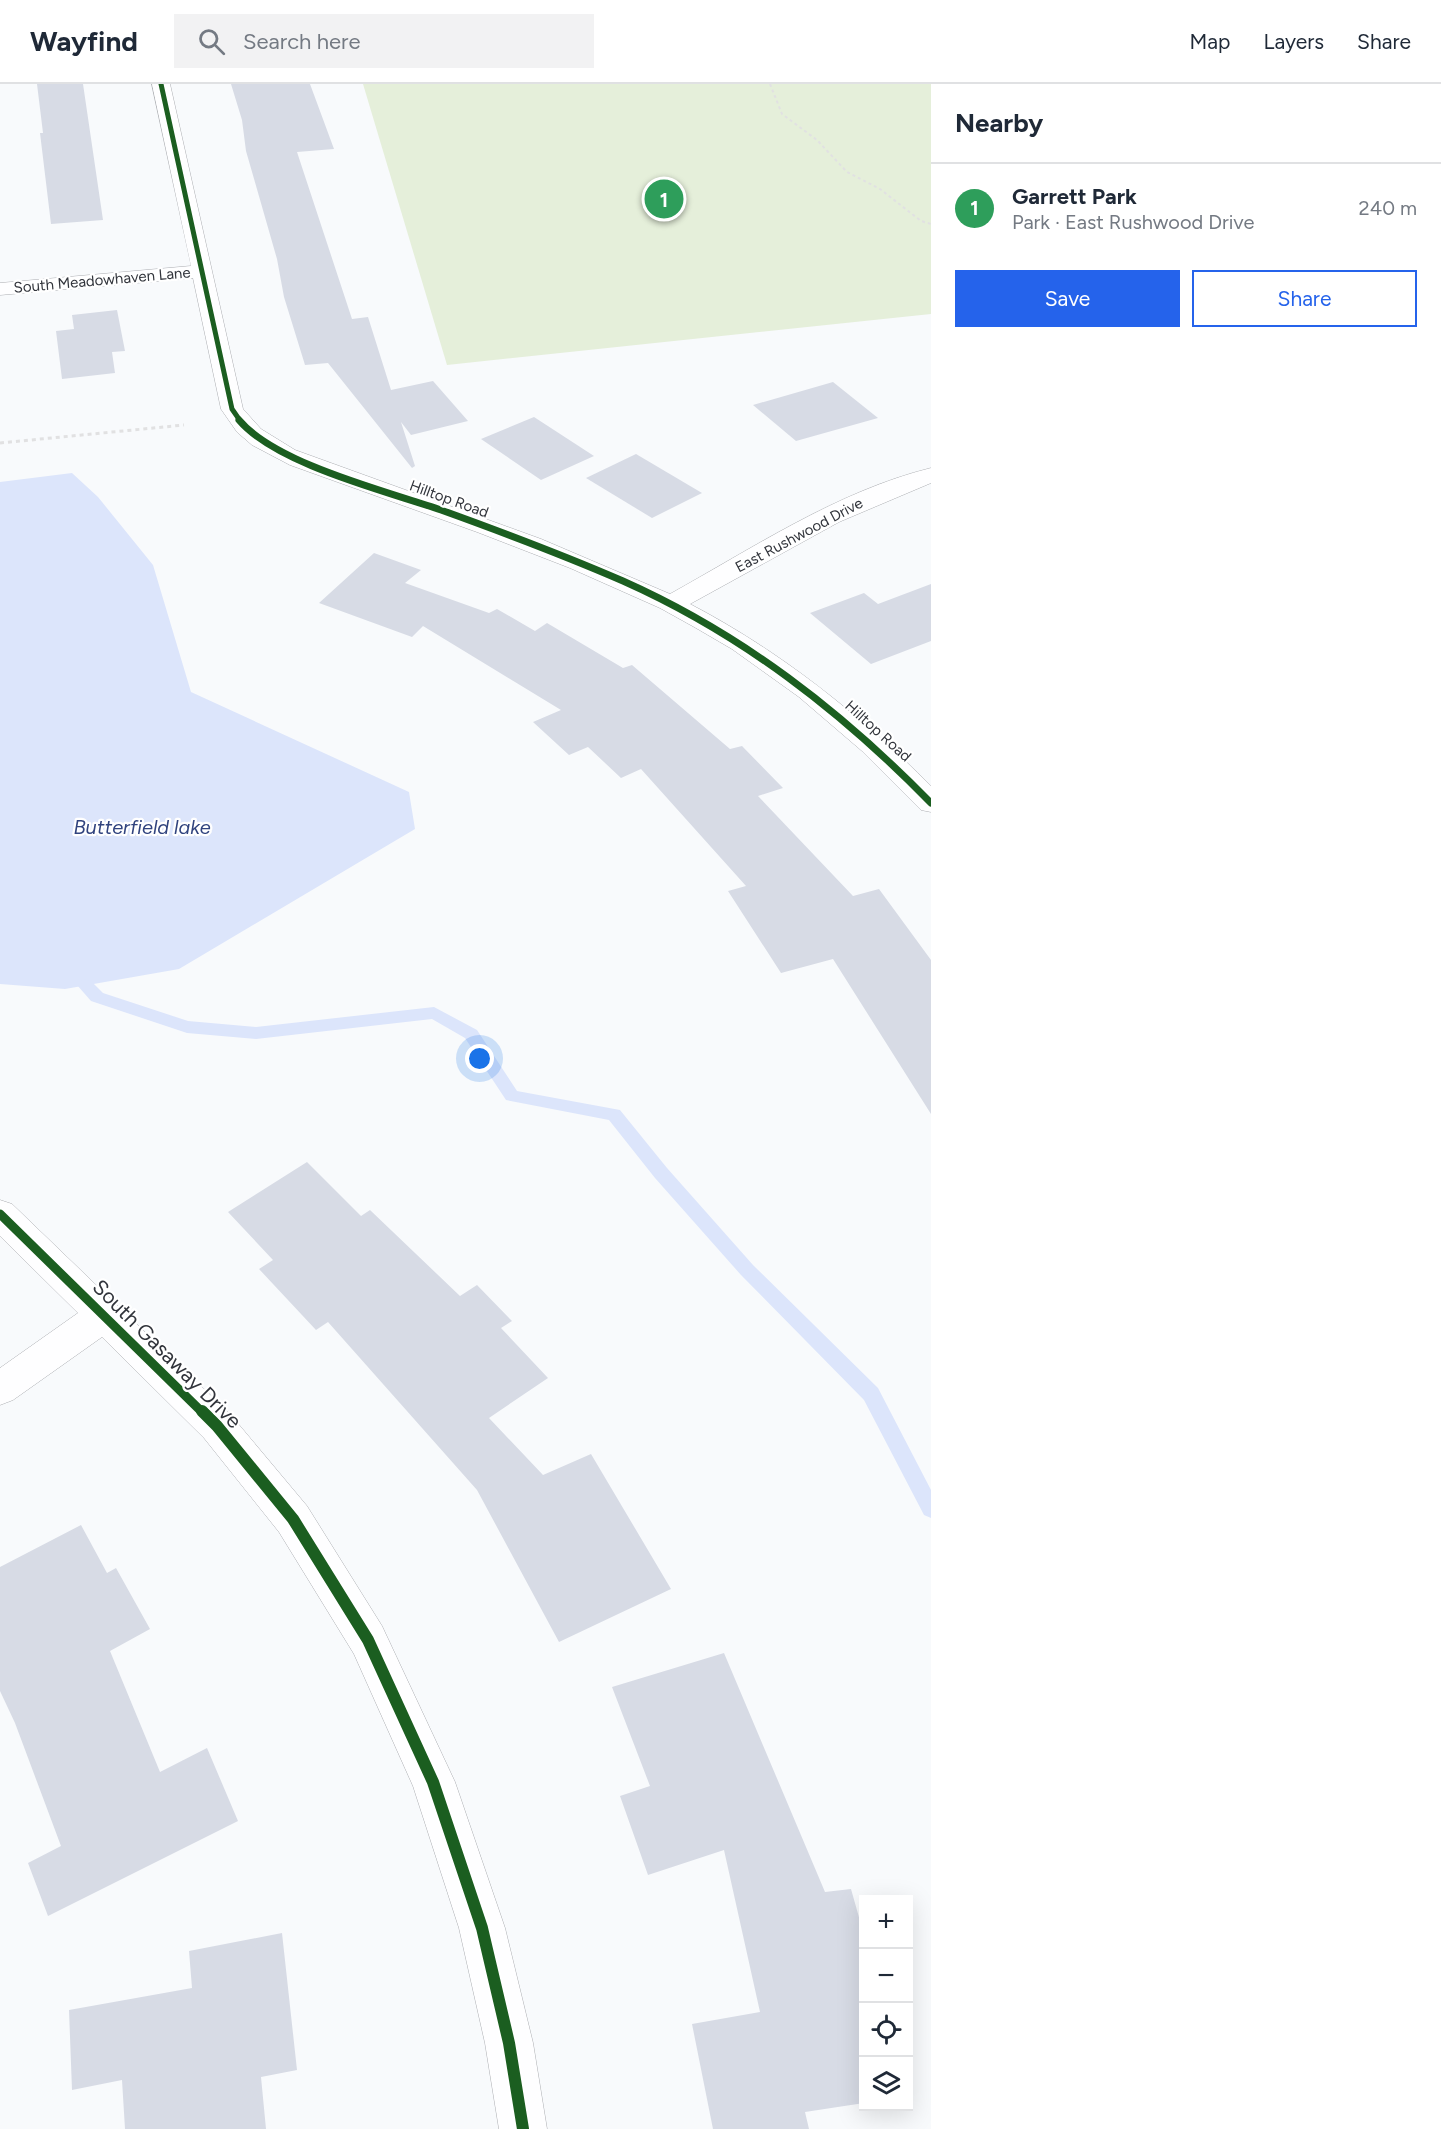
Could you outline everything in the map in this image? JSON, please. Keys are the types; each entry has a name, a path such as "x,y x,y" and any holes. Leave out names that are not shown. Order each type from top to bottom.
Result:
{"street":[{"name":"Hilltop Road","path":"161,84 232,409 241,425 250,434 298,460 596,569 671,604 744,646 814,694 886,755 931,803"},
{"name":"South Meadowhaven Lane","path":"0,289 203,271"},
{"name":"East Rushwood Drive","path":"671,604 846,508 931,475"},
{"name":"South Gasaway Drive","path":"0,1214 217,1426 293,1519 368,1640 433,1782 482,1928 509,2043 523,2129"},
{"path":"0,1389 104,1315"}],"path":[{"path":"770,84 782,114 817,140 848,172 880,189 921,221 931,224"},
{"path":"0,443 184,425"}],"green space":[{"path":"363,84 931,84 931,314 447,365"}],"water":[{"name":"Butterfield lake","path":"72,473 98,497 153,565 191,692 409,792 415,829 179,969 65,989 0,984 0,482"}],"building":[{"path":"37,84 83,84 103,220 51,224 40,133 43,133"},
{"path":"231,84 310,84 334,149 297,152 352,319 368,317 391,390 433,381 468,421 411,435 401,422 415,466 412,468 328,363 305,365 284,297 277,259 246,151 242,120"},
{"path":"117,310 125,351 112,352 115,373 62,379 56,331 74,329 72,315"},
{"path":"833,382 878,418 796,441 753,405"},
{"path":"534,417 594,456 541,480 481,439"},
{"path":"636,454 702,493 652,518 586,478"},
{"path":"374,553 421,570 405,583 489,613 497,609 535,631 547,623 623,668 632,665 730,749 742,746 783,788 758,796 853,896 879,889 931,960 931,1114 833,959 781,973 728,891 746,886 641,769 621,778 588,747 569,755 533,722 561,710 423,626 412,637 319,603"},
{"path":"931,584 931,641 871,664 810,613 864,593 878,604"},
{"path":"307,1162 361,1216 370,1210 460,1296 477,1285 512,1321 501,1328 548,1378 489,1418 543,1475 591,1454 671,1589 559,1642 477,1490 328,1322 316,1330 259,1269 273,1260 228,1212"},
{"path":"81,1525 107,1573 116,1568 150,1629 110,1651 160,1772 207,1748 238,1821 48,1916 28,1863 61,1846 15,1723 0,1691 0,1567"},
{"path":"724,1653 825,1892 851,1889 859,1917 859,2104 805,2112 809,2129 713,2129 692,2024 760,2012 724,1850 648,1875 620,1796 650,1786 612,1687"},
{"path":"282,1933 297,2070 261,2077 266,2129 125,2129 122,2080 72,2090 69,2010 192,1988 189,1951"}],"waterway":[{"path":"85,985 97,997 187,1027 256,1033 434,1013 471,1034 512,1096 614,1115 661,1173 747,1270 871,1394 931,1509"}],"cycle path":[{"path":"161,84 232,409 252,434 298,460 532,544 624,582 706,622 809,691 872,745 931,803"},
{"path":"0,1214 217,1426 293,1519 368,1640 433,1782 482,1928 509,2043 523,2129"}],"place":[{"name":"Garrett Park","path":"664,199"}]}
